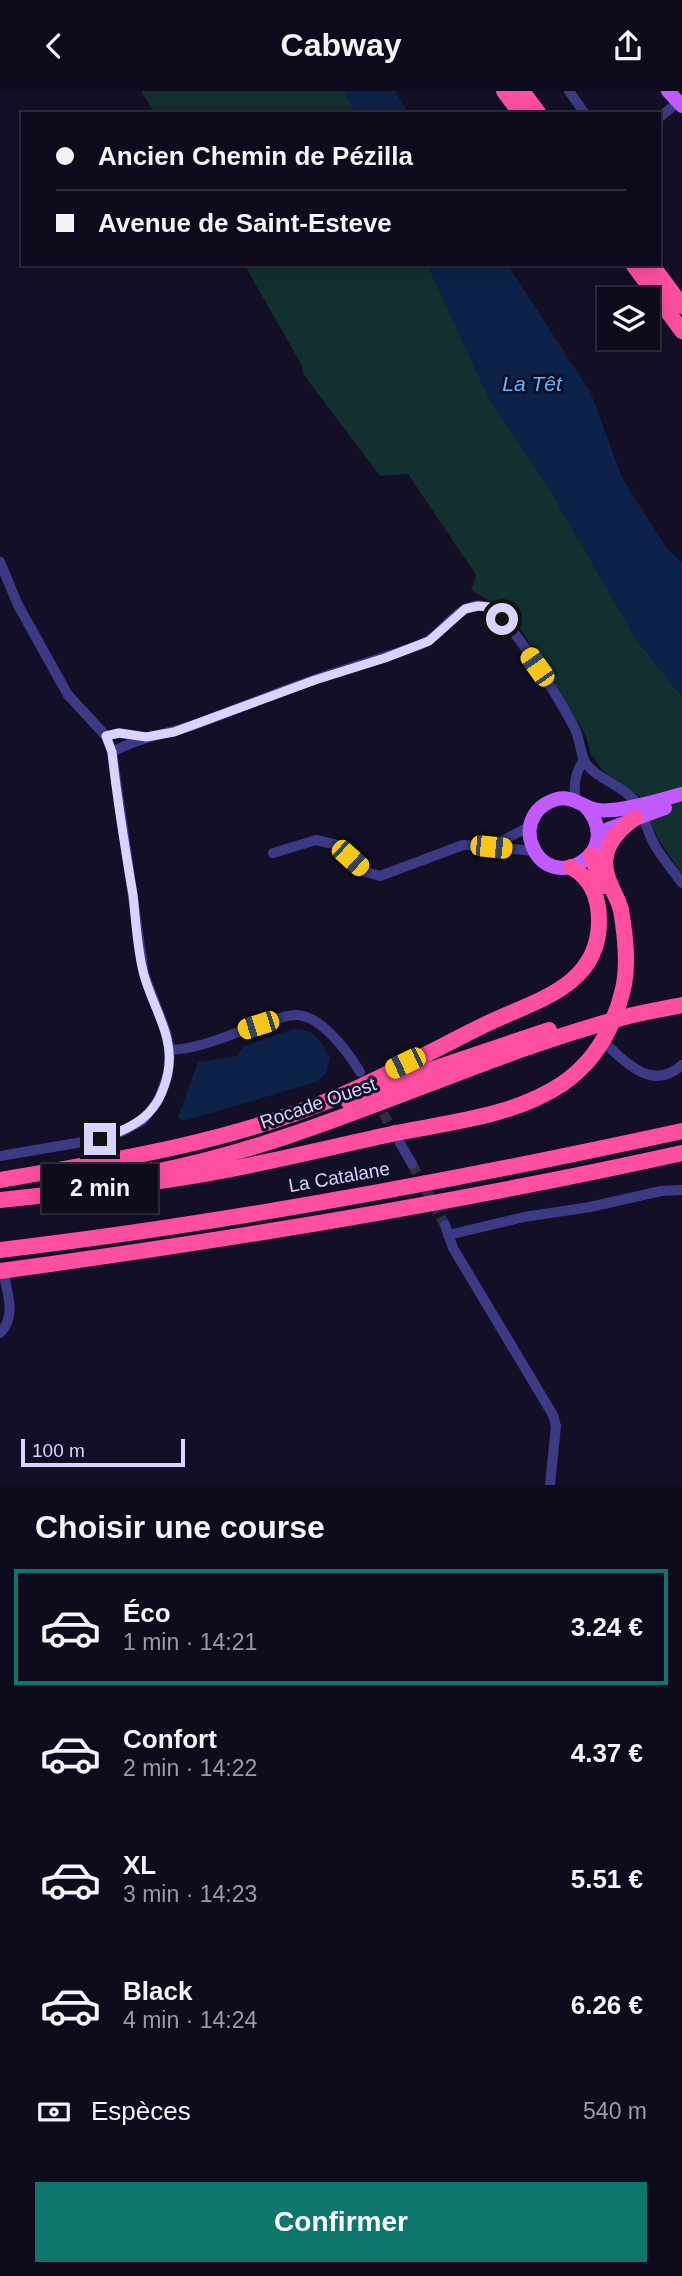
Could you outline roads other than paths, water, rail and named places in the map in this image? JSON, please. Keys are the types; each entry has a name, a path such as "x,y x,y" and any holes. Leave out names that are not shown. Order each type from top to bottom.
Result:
{"highway":[{"path":"504,91 520,112"},
{"path":"522,91 538,112"},
{"path":"634,266 682,331"},
{"path":"652,266 682,306"},
{"path":"0,1200 175,1179 497,1112 562,1084 583,1067 604,1042 619,1006 625,977 625,947 620,907 607,874 606,856 611,840 632,813"},
{"path":"594,851 601,880 615,908 625,947"},
{"path":"0,1182 183,1146 267,1122 331,1100 558,991 583,971 599,936 599,917 590,884 581,873 570,867"},
{"name":"Rocade Ouest","path":"0,1182 87,1172 248,1135 336,1106 502,1044 682,996"},
{"name":"Rocade Ouest","path":"629,1011 682,1005"},
{"name":"Rocade Ouest","path":"0,1200 170,1169 283,1139 608,1017"},
{"name":"La Catalane","path":"0,1250 408,1187 682,1131"},
{"path":"1,1271 317,1224 682,1153"}],"main road":[{"path":"682,794 632,813 608,829 594,851 582,863 570,867 562,868 546,863 534,851 529,839 535,814 544,804 557,799 598,810 632,813 682,803"},
{"path":"580,803 592,814 597,824 598,836 594,851"}],"street":[{"path":"569,91 585,112"},
{"path":"661,116 676,99"},
{"path":"0,562 18,605 68,695 106,736 112,752 144,974 170,1050 168,1074 158,1101 143,1120 100,1139 0,1156"},
{"path":"112,752 146,737 174,732 315,680 385,658 429,641 465,609 489,607 502,619 537,667 574,726 584,759 594,772 636,802 652,841 682,883"},
{"path":"106,736 119,733 146,737"},
{"path":"580,803 574,787 576,774 584,759"},
{"path":"491,847 530,826"},
{"path":"273,853 316,840 334,844 366,872 380,876 464,845 534,851"},
{"path":"170,1050 187,1049 280,1018 298,1015 320,1024 349,1054 360,1072"},
{"path":"604,1042 622,1059 644,1073 660,1078 682,1065"},
{"path":"400,1143 412,1164"},
{"path":"550,1485 556,1426 553,1415 453,1248 447,1230 590,1207 661,1191 682,1190"},
{"path":"0,1333 7,1327 10,1309 1,1271"}],"water":[{"path":"345,91 395,91 408,112 355,112"},
{"name":"La Têt","path":"428,266 508,266 591,393 622,478 668,550 682,562 682,696 638,642 546,483 490,400"},
{"path":"293,1029 312,1033 330,1057 326,1074 316,1082 187,1120 178,1117 198,1062 237,1056 244,1046"}],"tunnel":[{"path":"376,1100 397,1138"},
{"path":"412,1164 445,1225"}]}
